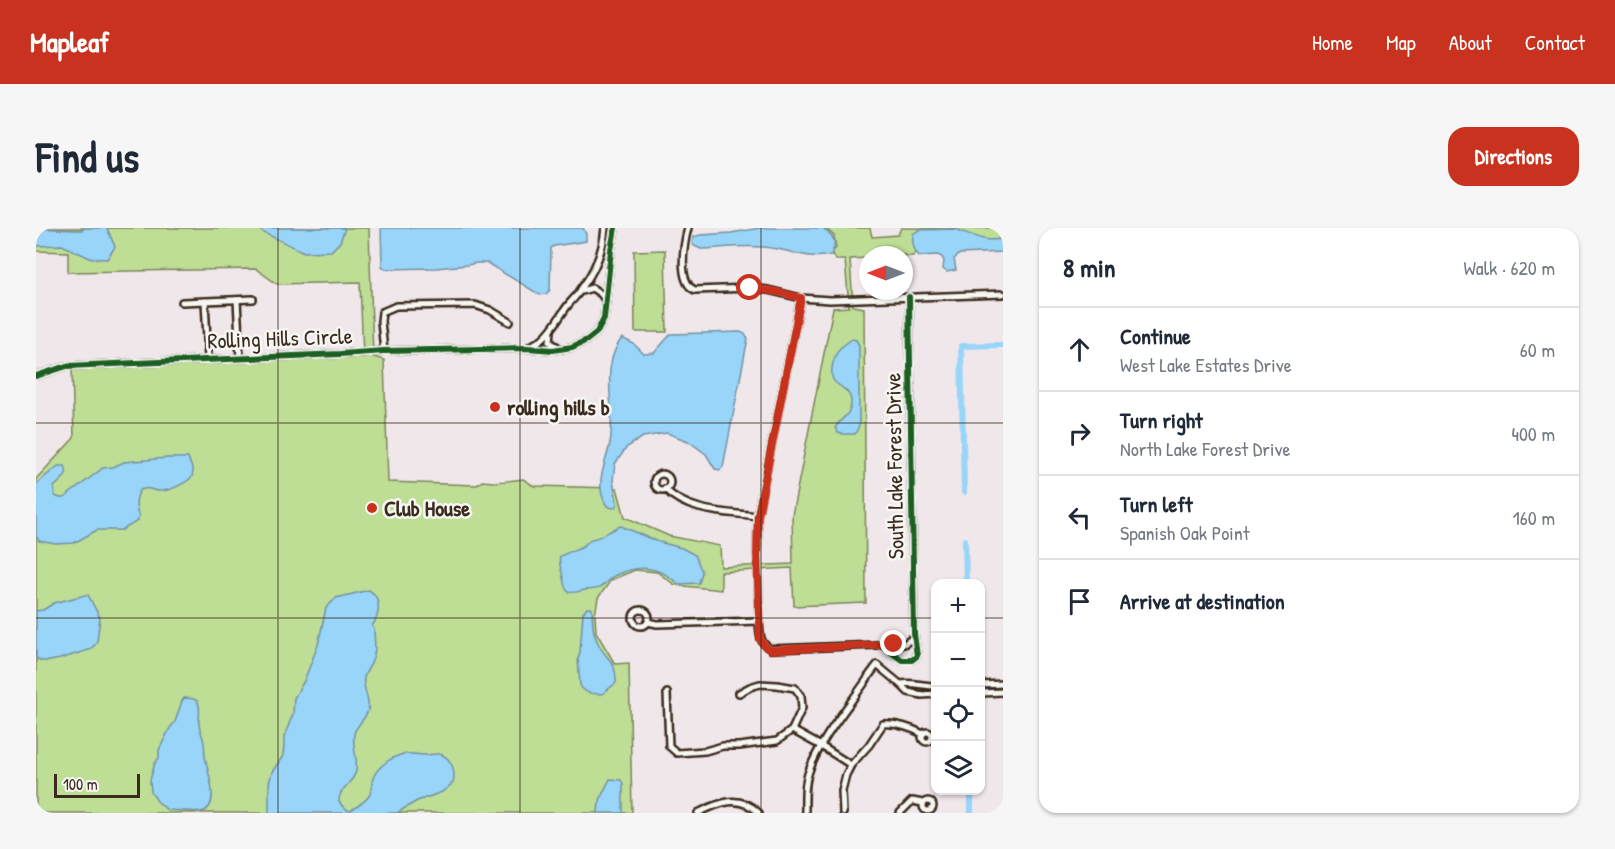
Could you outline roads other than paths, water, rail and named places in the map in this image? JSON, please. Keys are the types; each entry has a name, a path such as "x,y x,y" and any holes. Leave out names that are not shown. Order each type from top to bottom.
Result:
{"street":[{"path":"580,292 600,254 604,241 604,228"},
{"path":"552,329 550,342 561,349 587,340 597,332 604,318 615,228"},
{"path":"688,228 684,244 685,280 689,287 695,290 750,288 801,298 859,299"},
{"path":"527,348 542,339 552,329 569,303 586,288 592,288 601,294 606,302"},
{"path":"913,297 1003,294"},
{"path":"801,298 758,516 760,639 771,650 904,644"},
{"path":"182,302 253,299"},
{"path":"237,300 240,358"},
{"name":"South Lake Forest Drive","path":"900,658 909,661 917,656 914,634 909,300"},
{"path":"205,301 208,359"},
{"path":"384,351 382,312 396,306 475,304 510,322"},
{"name":"Rolling Hills Circle","path":"36,376 67,366 384,351 561,349"},
{"path":"665,489 673,496 697,507 758,516"},
{"path":"648,622 657,624 759,621"},
{"path":"900,658 900,649 914,634"},
{"path":"881,645 900,658"},
{"path":"805,813 808,772 821,746 877,665 908,692 931,694"},
{"path":"900,684 911,682 931,686"},
{"path":"667,693 669,746 677,753 777,741 792,730 802,708 801,696 795,688 760,684 739,693"},
{"path":"985,684 1003,684"},
{"path":"985,693 1003,692"},
{"path":"843,813 842,791 846,775 851,765 869,745 883,724 890,723 923,734"},
{"path":"792,730 851,765"},
{"path":"698,813 729,801 743,802 759,813"},
{"path":"900,813 912,801 923,803"}],"water":[{"path":"36,228 82,230 84,228 107,228 115,247 107,259 90,258 62,245 36,246"},
{"path":"259,228 345,228 340,242 331,251 304,252 262,232"},
{"path":"381,228 583,228 586,241 551,248 550,290 540,295 487,263 436,268 386,269 382,266"},
{"path":"760,228 823,228 832,237 834,246 831,255 815,256 763,247 701,249 694,246 692,242 694,237 700,235"},
{"path":"955,229 985,239 1003,238 1003,252 960,254 954,259 956,270 947,272 943,269 942,257 938,255 919,256 915,251 913,234 919,230"},
{"path":"740,332 748,338 723,467 720,470 715,469 706,454 688,441 667,433 643,437 627,447 615,464 613,480 617,503 613,508 607,506 601,490 601,482 612,423 609,382 611,363 616,347 622,338 634,344 644,354 654,353 671,334"},
{"path":"852,339 856,340 859,345 859,426 855,434 842,434 838,433 835,428 850,410 851,400 847,392 833,380 832,371 838,351"},
{"path":"188,458 193,471 192,477 163,491 146,488 140,490 136,504 139,517 136,522 122,530 97,530 74,543 56,544 39,541 36,536 36,484 58,466 65,466 66,472 54,487 55,496 64,498 103,468 124,462"},
{"path":"621,526 695,555 702,572 699,583 678,584 663,573 639,569 614,576 597,589 573,593 568,591 560,567 560,556"},
{"path":"369,590 376,597 378,607 377,617 372,626 374,653 364,678 368,710 354,734 356,771 343,789 339,802 350,811 360,804 369,796 373,778 378,770 391,759 406,754 444,756 453,767 453,783 442,792 417,801 397,813 269,813 269,783 272,772 283,756 284,737 293,714 294,698 304,681 318,645 326,608 336,598"},
{"path":"88,595 100,618 97,641 94,646 60,659 42,661 36,658 36,611 43,610 54,603"},
{"path":"587,608 592,609 596,639 613,664 616,675 616,683 602,694 586,692 580,685 578,659 583,613"},
{"path":"184,698 196,700 199,706 199,725 211,781 211,803 208,809 202,812 167,810 151,792 150,780 155,763 159,758 159,750 175,722"},
{"path":"610,779 621,780 623,784 623,813 598,813 600,800"}],"waterway":[{"path":"964,492 961,346 1003,345"},
{"path":"965,540 966,579"},
{"path":"971,795 971,813"}],"place":[{"name":"rolling hills b","path":"495,407"},
{"name":"Club House","path":"372,508"}]}
